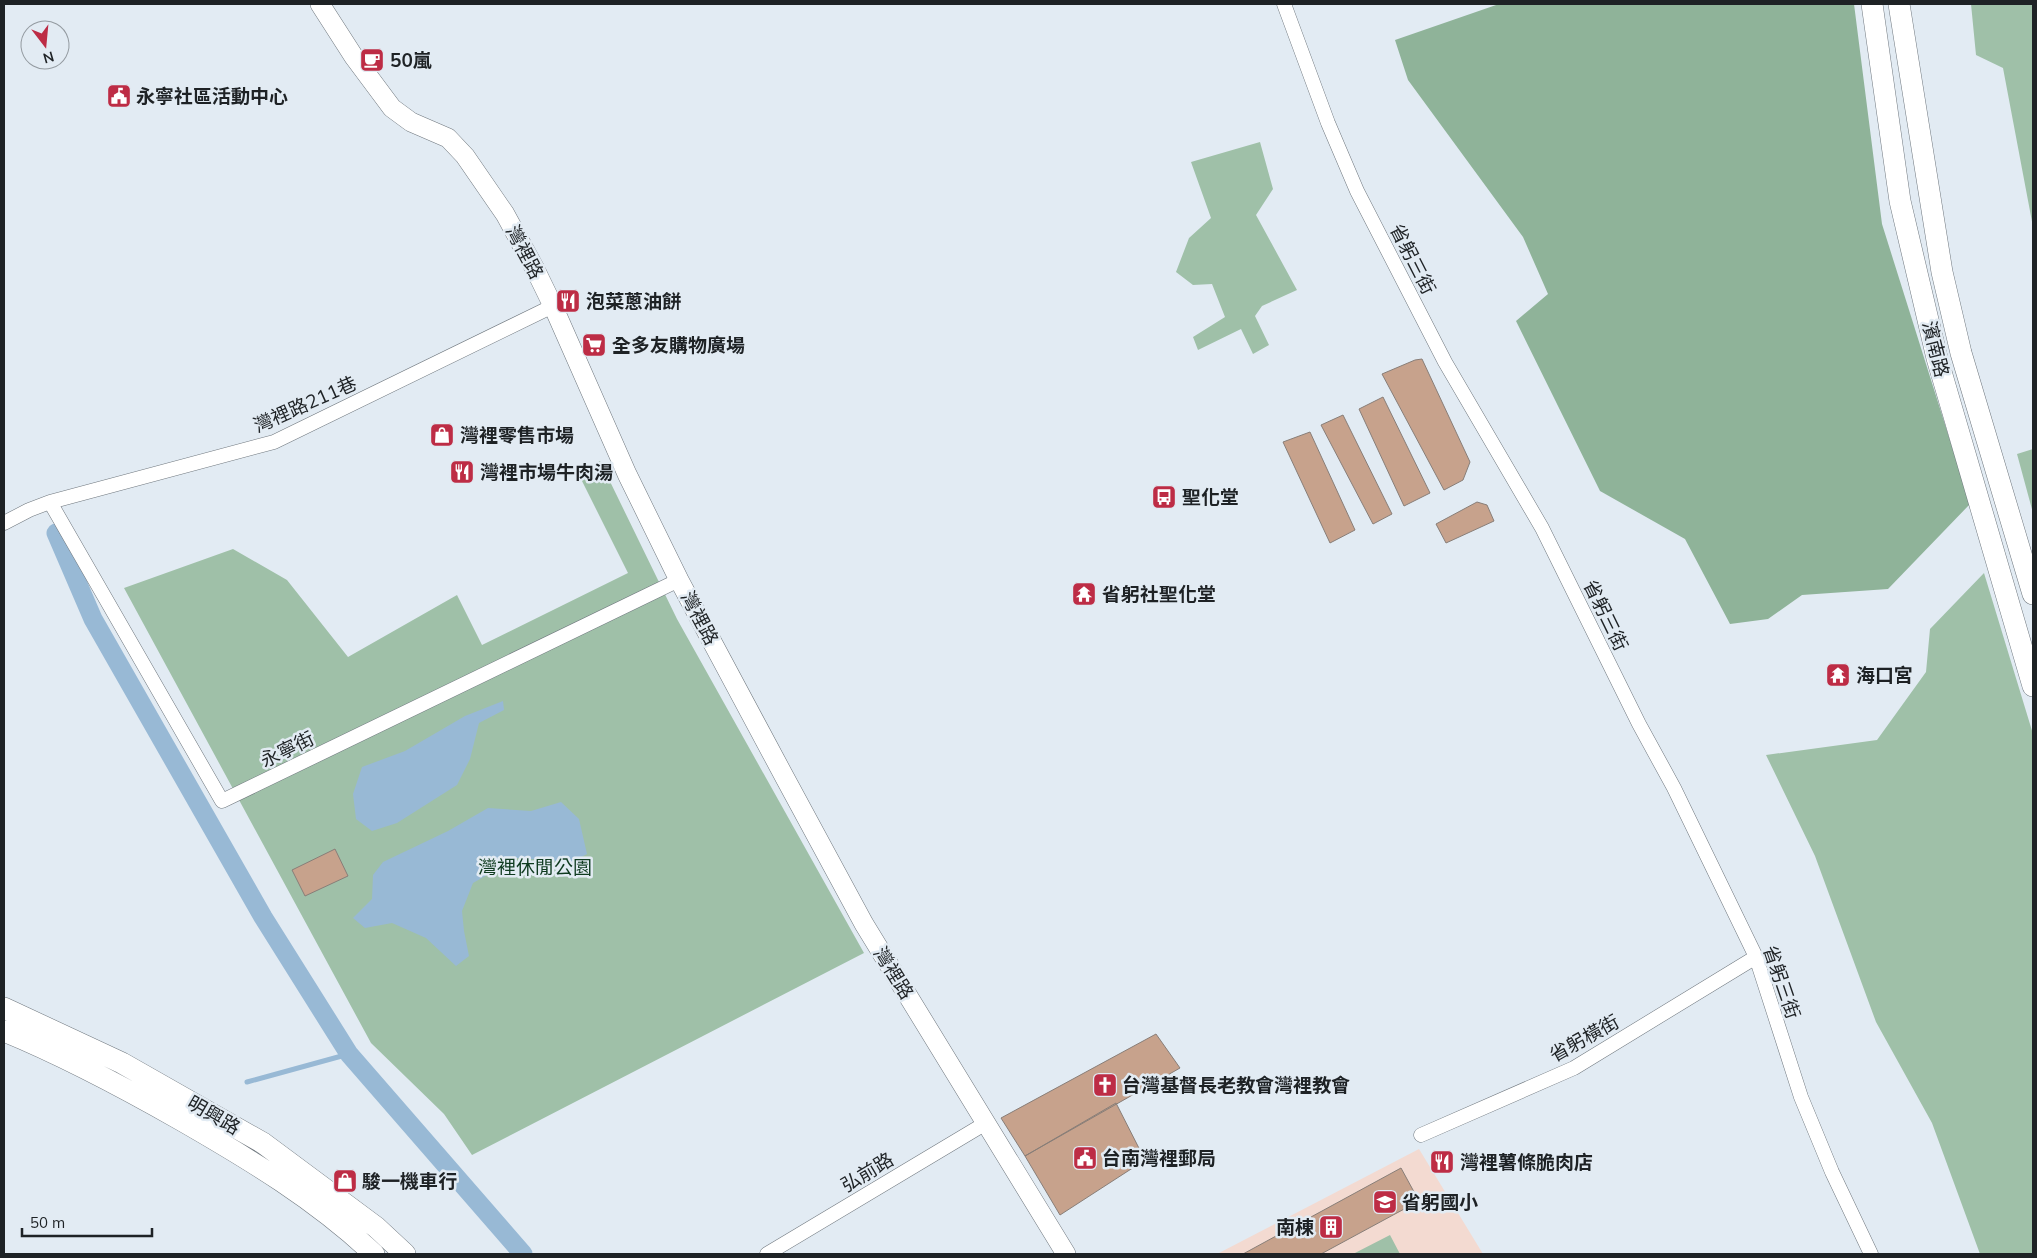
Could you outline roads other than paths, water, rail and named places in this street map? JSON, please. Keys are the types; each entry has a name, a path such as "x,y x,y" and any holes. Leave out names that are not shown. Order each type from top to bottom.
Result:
{"main road":[{"name":"濱南路","path":"1872,4 1902,210 1937,358 2033,686"},
{"name":"濱南路","path":"1899,4 1944,281 1961,353 2033,594"},
{"name":"明興路","path":"4,1008 122,1063 263,1144 376,1227 405,1254"},
{"name":"明興路","path":"4,1031 113,1082 250,1159 311,1202 374,1254"}],"street":[{"name":"灣裡路","path":"320,4 354,57 392,108 411,122 448,138 465,156 505,214 535,269 627,474 680,580 864,924 1066,1254"},
{"name":"省躬三街","path":"1284,4 1328,122 1357,191 1445,362 1542,528 1639,724 1674,788 1756,957 1801,1097 1832,1172 1870,1254"},
{"name":"灣裡路211巷","path":"4,523 50,502 274,442 552,306"},
{"name":"永寧街","path":"50,502 222,801 680,580"},
{"name":"省躬橫街","path":"1421,1135 1574,1068 1756,957"},
{"name":"弘前路","path":"767,1254 986,1123"}],"water":[{"path":"503,701 504,710 479,723 470,759 457,785 397,823 372,831 356,819 353,794 362,767 405,751 465,716"},
{"path":"561,802 579,819 587,854 572,862 517,858 473,883 462,911 469,956 456,966 426,938 392,923 365,928 353,918 372,899 373,875 383,862 448,831 488,808 531,811"}],"waterway":[{"path":"56,533 93,619 263,917 349,1054 523,1254"},
{"path":"247,1082 349,1054"}],"place":[{"name":"50嵐","path":"372,60"},
{"name":"永寧社區活動中心","path":"119,96"},
{"name":"泡菜蔥油餅","path":"568,301"},
{"name":"全多友購物廣場","path":"594,345"},
{"name":"灣裡零售市場","path":"442,435"},
{"name":"灣裡市場牛肉湯","path":"462,472"},
{"name":"聖化堂","path":"1164,497"},
{"name":"省躬社聖化堂","path":"1084,594"},
{"name":"海口宮","path":"1838,675"},
{"name":"台灣基督長老教會灣裡教會","path":"1105,1085"},
{"name":"台南灣裡郵局","path":"1085,1158"},
{"name":"灣裡薯條脆肉店","path":"1442,1162"},
{"name":"駿一機車行","path":"345,1181"},
{"name":"省躬國小","path":"1385,1202"},
{"name":"南棟","path":"1331,1227"}],"park label":[{"name":"灣裡休閒公園","path":"535,867"}]}
